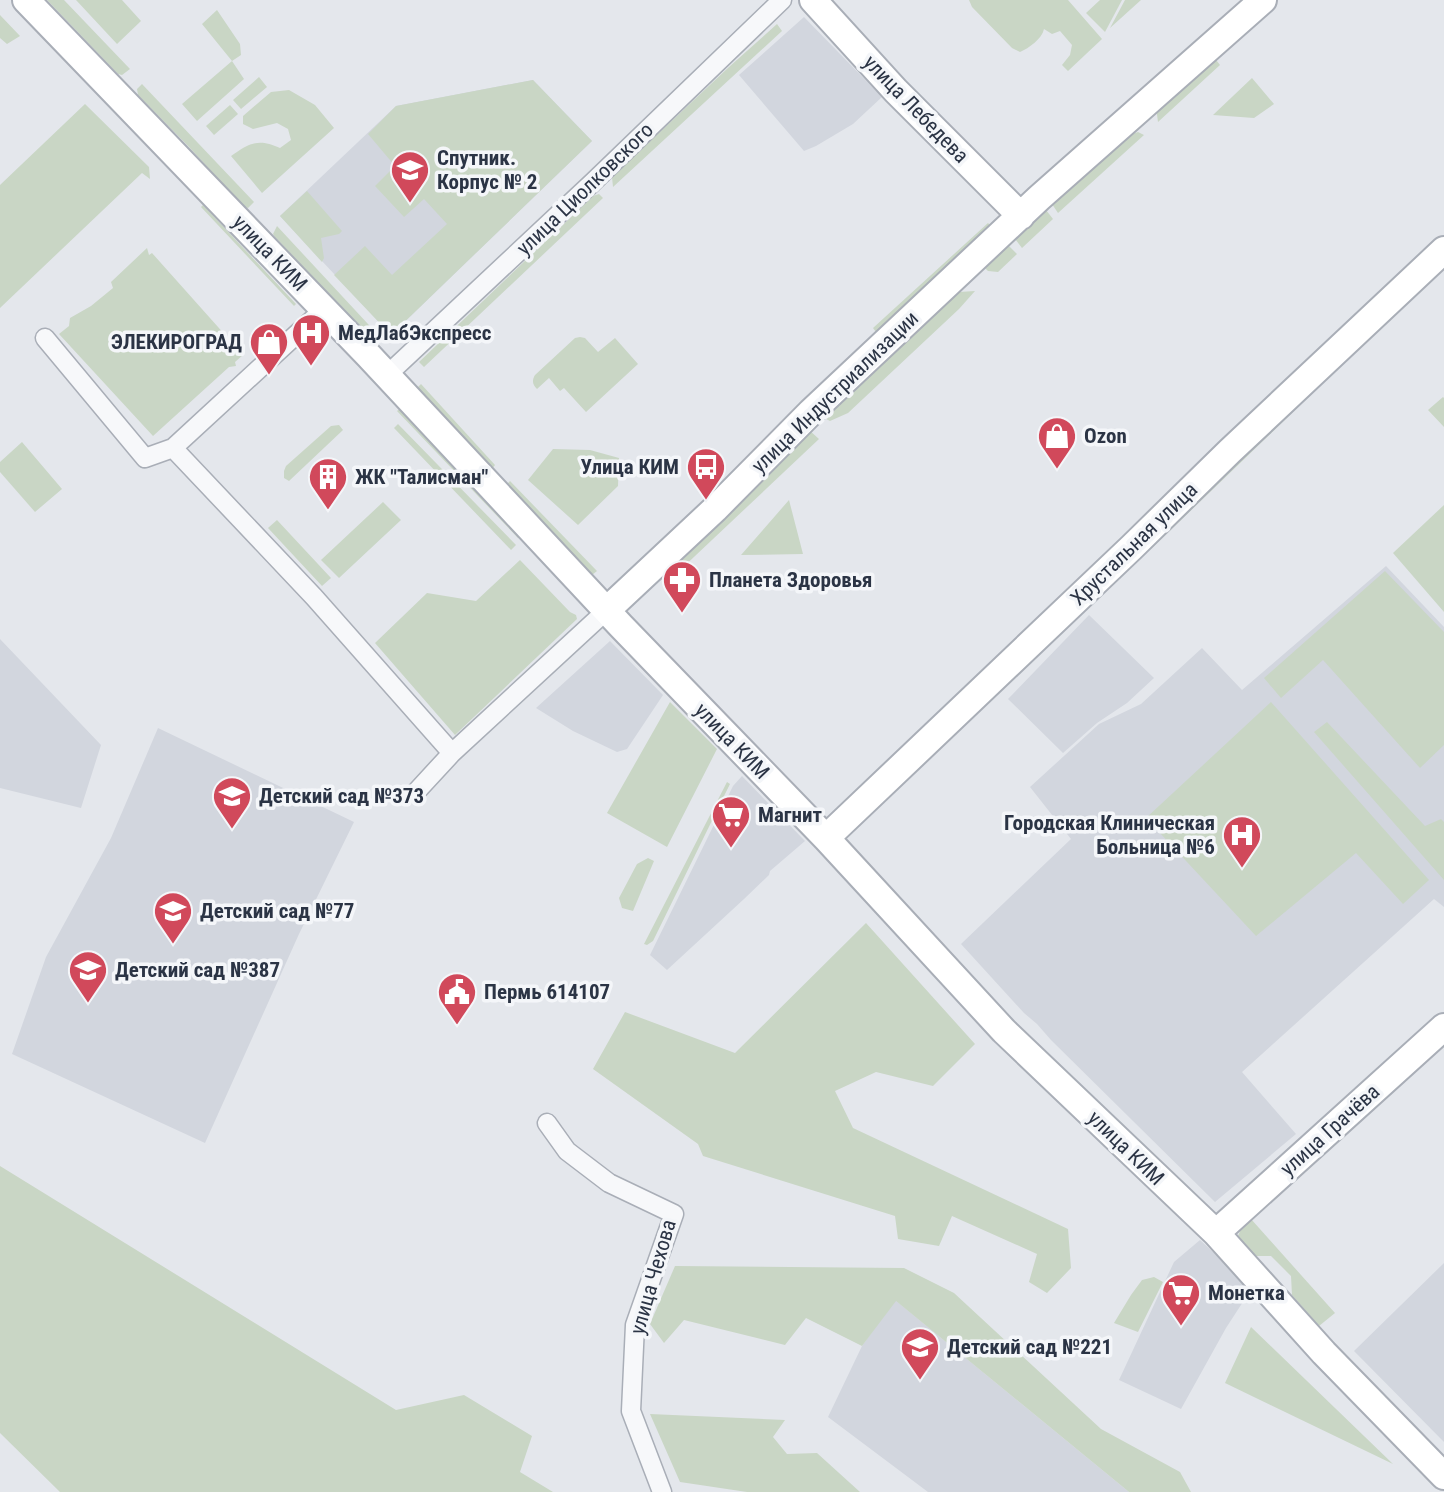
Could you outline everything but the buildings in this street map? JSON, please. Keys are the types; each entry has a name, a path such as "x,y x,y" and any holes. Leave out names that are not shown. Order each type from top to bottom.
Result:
{"street":[{"name":"улица КИМ","path":"26,0 324,309 826,838 1004,1031 1216,1233 1324,1353 1444,1476"},
{"name":"улица Циолковского","path":"386,376 782,0"},
{"name":"улица Лебедева","path":"814,0 896,91 1021,216"},
{"name":"улица Индустриализации","path":"416,792 452,753 715,509 811,412 1021,216 1263,0"},
{"name":"Хрустальная улица","path":"826,838 1230,451 1441,261"},
{"path":"45,338 145,458 173,448 324,309"},
{"path":"173,448 322,606 452,753"},
{"name":"улица Грачёва","path":"1216,1233 1444,1027"},
{"name":"улица Чехова","path":"547,1123 567,1151 609,1184 674,1213 635,1325 631,1411 662,1492"}],"shaded area":[{"path":"804,17 882,97 853,124 804,151 739,75"},
{"name":"Спутник. Корпус № 2","path":"533,80 592,141 391,335 280,216 396,106"},
{"name":"Городская Клиническая Больница №6","path":"1386,566 1444,627 1444,907 1434,899 1242,1072 1296,1134 1215,1202 1024,1013 961,944 1071,839 1030,787 1099,724 1141,704 1202,648 1242,690"},
{"path":"1089,615 1154,678 1127,703 1097,723 1063,753 1008,699"},
{"path":"0,639 101,745 81,808 0,788"},
{"path":"610,641 663,695 627,749 617,752 573,731 536,708"},
{"path":"158,728 354,822 299,934 205,1143 12,1054 46,957 111,838"},
{"path":"742,776 805,841 667,970 650,955 733,786"},
{"path":"1200,1240 1252,1288 1226,1328 1181,1409 1119,1380 1174,1262"},
{"path":"1444,1263 1444,1442 1354,1351"},
{"name":"Детский сад №221","path":"895,1300 1129,1492 928,1492 828,1417 862,1346"}],"green space":[{"path":"47,0 64,0 130,69 122,75 118,74"},
{"path":"76,0 122,0 141,21 117,44"},
{"path":"969,0 1068,0 1102,39 1068,71 1062,65 1070,55 1072,45 1060,31 1052,34 1044,29 1038,40 1020,52 1012,48 972,7"},
{"path":"1100,0 1122,0 1105,32 1086,13"},
{"path":"1125,0 1141,0 1110,28"},
{"path":"217,10 240,44 241,55 232,61 202,24"},
{"path":"0,15 20,36 7,44 0,38"},
{"path":"27,18 191,188 190,190 25,20"},
{"path":"777,24 782,31 613,187 612,177"},
{"path":"1213,56 1220,65 1158,122 1156,107"},
{"path":"232,61 244,79 197,121 182,104"},
{"path":"259,77 267,87 241,109 233,100"},
{"path":"1252,78 1274,104 1254,118 1213,115"},
{"name":"Спутник. Корпус № 2","path":"533,80 592,141 391,335 334,275 365,246 392,275 447,224 424,199 404,217 375,186 395,166 368,134 396,106"},
{"path":"142,84 254,202 248,208 244,207 138,95 137,89"},
{"path":"289,90 315,105 334,128 262,193 231,156 254,143 266,143 280,148 291,140 288,129 277,123 253,129 243,124 243,116 271,92"},
{"path":"85,104 149,167 150,179 142,173 0,308 0,185"},
{"path":"230,105 238,114 214,135 206,126"},
{"path":"1138,132 1144,135 1058,213 1052,204 1121,138"},
{"path":"307,191 342,231 321,238 324,258 322,262 280,216"},
{"path":"599,194 603,198 424,367 419,362 593,196"},
{"path":"203,205 296,304 294,306 201,207"},
{"path":"1046,210 1053,219 1022,248 1015,239"},
{"path":"988,223 992,227 876,332 873,328"},
{"path":"277,226 381,338 376,344 275,237 273,234"},
{"path":"1008,245 1017,254 998,272 988,271 985,268"},
{"path":"147,248 149,255 152,253 243,355 235,362 236,366 229,367 153,436 59,334 69,326 70,318 91,306 113,288 111,282"},
{"path":"975,291 848,413 830,421 826,419 828,413 959,292"},
{"path":"575,338 585,338 598,352 615,338 638,364 586,412 564,388 560,391 549,378 537,389 533,382 535,375"},
{"path":"1322,380 1324,382 1151,549 1149,547"},
{"path":"421,384 495,465 492,469 417,388"},
{"path":"1444,398 1444,427 1428,410"},
{"path":"402,407 522,534 518,538 397,411"},
{"path":"398,424 516,545 511,550 394,428"},
{"path":"339,425 343,430 289,481 284,478 286,466 331,426"},
{"path":"809,430 819,439 677,573 663,575"},
{"path":"22,442 62,489 35,512 0,472 0,462"},
{"path":"553,449 590,450 619,458 618,486 578,525 528,480"},
{"path":"510,481 597,571 592,575 505,486"},
{"path":"789,500 803,554 741,555"},
{"path":"383,502 401,520 339,578 321,560"},
{"path":"1444,505 1444,612 1393,553"},
{"path":"277,520 331,578 322,586 268,528"},
{"path":"520,560 577,619 455,735 375,643 427,593 476,601"},
{"path":"1385,571 1444,632 1444,745 1420,768 1323,660 1281,698 1264,678"},
{"path":"670,702 717,749 667,847 607,813"},
{"path":"1271,702 1429,880 1403,904 1356,853 1256,936 1146,818"},
{"path":"1327,722 1425,826 1441,819 1444,822 1444,880 1314,732"},
{"path":"727,782 730,784 653,941 644,944"},
{"path":"648,858 654,861 633,911 622,908 619,898 637,864"},
{"path":"866,923 975,1044 933,1086 876,1072 835,1091 853,1128 1068,1229 1071,1268 1047,1293 1029,1282 1037,1254 952,1216 939,1246 898,1239 895,1216 703,1156 698,1144 593,1069 625,1012 735,1053"},
{"path":"0,1166 396,1410 464,1395 532,1436 520,1472 553,1492 60,1492 0,1433"},
{"path":"1251,1219 1335,1313 1319,1326 1292,1295 1291,1276 1271,1256 1255,1256 1238,1236"},
{"path":"675,1266 904,1268 954,1293 1101,1429 1180,1472 1191,1492 1129,1492 896,1301 862,1346 806,1318 785,1345 684,1320 664,1343 650,1324"},
{"path":"1154,1277 1163,1282 1138,1332 1114,1323 1142,1280"},
{"path":"1251,1327 1393,1464 1225,1383"},
{"path":"650,1414 785,1420 773,1437 787,1454 817,1453 860,1492 747,1492 680,1482"}],"place":[{"name":"Спутник. Корпус № 2","path":"410,204"},
{"name":"МедЛабЭкспресс","path":"311,367"},
{"name":"ЭЛЕКИРОГРАД","path":"269,376"},
{"name":"Ozon","path":"1057,470"},
{"name":"Улица КИМ","path":"706,501"},
{"name":"ЖК \"Талисман\"","path":"328,511"},
{"name":"Планета Здоровья","path":"682,614"},
{"name":"Детский сад №373","path":"232,830"},
{"name":"Магнит","path":"731,849"},
{"name":"Городская Клиническая Больница №6","path":"1242,869"},
{"name":"Детский сад №77","path":"173,945"},
{"name":"Детский сад №387","path":"88,1004"},
{"name":"Пермь 614107","path":"457,1026"},
{"name":"Монетка","path":"1181,1327"},
{"name":"Детский сад №221","path":"920,1381"}]}
